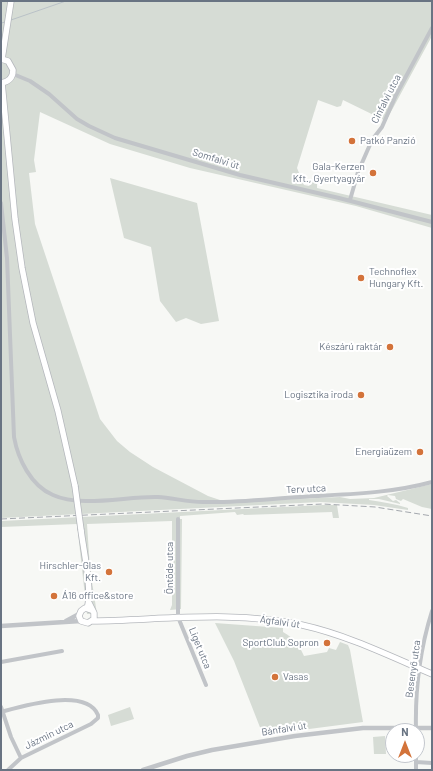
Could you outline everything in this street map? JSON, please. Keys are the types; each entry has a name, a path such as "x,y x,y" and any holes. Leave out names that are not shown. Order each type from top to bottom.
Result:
{"main road":[{"path":"11,1 2,59 11,64 13,74 9,80 2,83 15,219 22,268 33,323 58,411 75,486 89,591 89,607 93,618 86,624 81,622 79,614 82,610 89,607"},
{"name":"Ágfalvi út","path":"93,618 120,620 178,617 250,619 300,625 332,633 432,674"}],"street":[{"name":"Cinfalvi utca","path":"350,200 358,172 372,140 382,127 396,95 432,28"},
{"name":"Somfalvi út","path":"13,74 30,81 49,94 77,119 116,138 240,175 350,200 432,222"},
{"name":"Terv utca","path":"1,203 7,258 14,437 16,449 20,459 42,490 54,496 69,500 83,501 159,497 214,503 353,495 394,491 432,482"},
{"name":"Öntöde utca","path":"178,519 178,617"},
{"name":"Besenyő utca","path":"416,723 416,697 419,669 432,610"},
{"path":"63,623 79,614"},
{"name":"Liget utca","path":"178,617 206,685"},
{"path":"1,626 81,622"},
{"path":"1,662 62,651"},
{"name":"Jázmin utca","path":"1,710 51,701 71,700 80,701 98,712 98,718 91,724 21,758 8,770"},
{"path":"1,710 21,758"},
{"name":"Bánfalvi út","path":"143,770 186,756 212,750 295,736 363,728 385,728"}],"shaded area":[{"path":"1,1 432,1 432,36 386,121 343,100 341,106 337,107 318,100 297,168 304,185 309,186 313,182 317,183 317,188 432,215 432,228 356,206 190,168 110,144 40,112 34,160 36,172 29,173 35,224 100,419 117,441 130,452 153,467 208,496 226,502 340,497 350,499 374,498 432,484 432,509 422,507 403,499 401,501 396,499 395,496 388,495 387,496 393,501 396,500 400,504 379,499 369,500 408,508 408,510 374,505 320,502 1,518"},
{"path":"110,178 197,203 219,321 201,324 186,318 176,322 160,301 151,247 124,238"},
{"path":"337,505 339,518 333,518 332,512 237,515 235,512 180,516 180,519 182,519 181,609 170,610 172,605 172,521 87,524 90,569 97,614 87,614 77,524 1,527 1,521"},
{"path":"215,623 283,628 283,632 296,642 304,656 327,652 329,648 336,650 340,642 348,645 363,722 263,735 234,661"},
{"path":"130,707 134,719 111,726 108,715"},
{"path":"385,736 385,754 374,754 373,737"}],"waterway":[{"path":"11,20 66,1"},
{"path":"1,23 6,22"}],"railway":[{"path":"1,519 323,504 375,507 432,516"}],"place":[{"name":"Patkó Panzió","path":"352,141"},
{"name":"Gala-Kerzen Kft., Gyertyagyár","path":"373,173"},
{"name":"Technoflex Hungary Kft.","path":"361,278"},
{"name":"Készárú raktár","path":"390,347"},
{"name":"Logisztika iroda","path":"361,395"},
{"name":"Energiaüzem","path":"420,452"},
{"name":"Hirschler-Glas Kft.","path":"109,572"},
{"name":"Á16 office&store","path":"54,596"},
{"name":"SportClub Sopron","path":"327,643"},
{"name":"Vasas","path":"275,677"}]}
